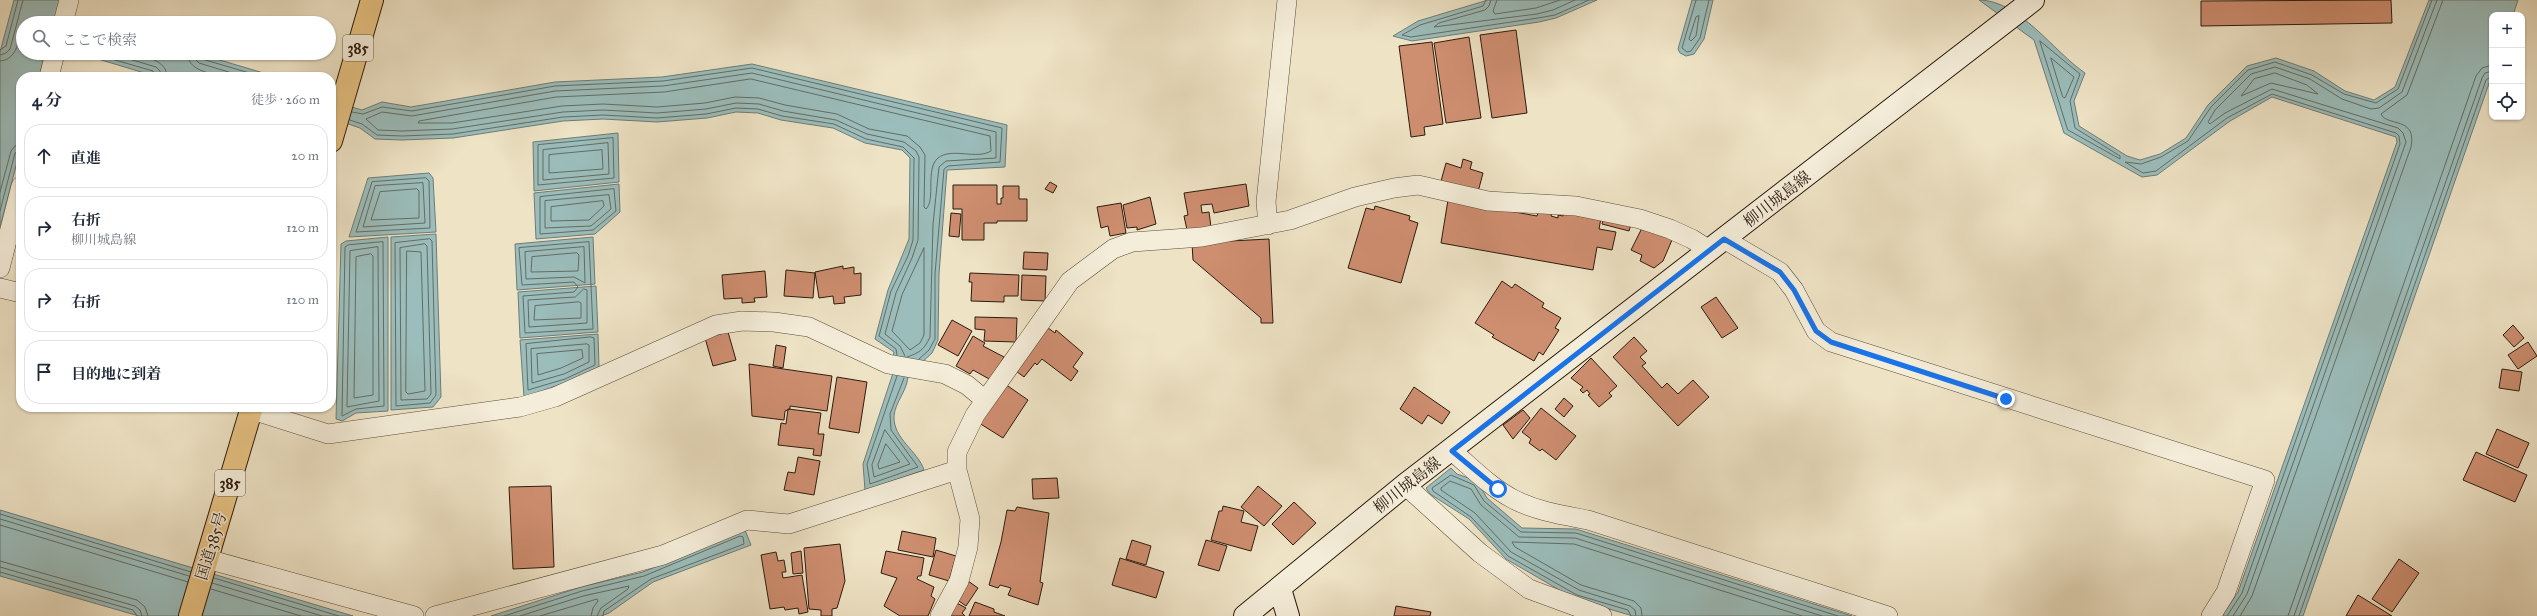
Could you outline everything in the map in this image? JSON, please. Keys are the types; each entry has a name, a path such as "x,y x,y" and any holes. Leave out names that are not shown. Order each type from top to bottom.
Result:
{"highway":[{"name":"385","path":"336,124 372,0"},
{"name":"国道385号","path":"190,616 251,412"}],"main road":[{"name":"柳川城島線","path":"1245,616 1280,589 1408,483 1452,451 1716,244 2032,0"},
{"path":"1280,589 1288,616"}],"street":[{"path":"65,16 69,0"},
{"path":"1268,225 1266,202 1287,0"},
{"path":"50,72 53,60"},
{"path":"940,616 959,581 968,547 970,519 957,470 957,452 985,400 1070,281 1113,249 1132,242 1202,238 1268,225 1290,220 1355,197 1394,188 1418,185 1488,201 1576,206 1640,219 1670,229 1692,239 1716,244 1780,272 1794,290 1816,331 1831,342 2265,480 2226,592 2211,616"},
{"path":"0,268 16,206"},
{"path":"0,288 16,292"},
{"path":"261,412 328,434 520,407 555,397 716,325 742,321 774,322 809,327 888,364 944,374 967,385 985,400"},
{"path":"1452,451 1498,489 1512,498 1538,509 1588,520 1888,616"},
{"path":"435,616 663,555 747,520 789,524 957,470"},
{"path":"1408,483 1480,553 1529,588 1602,616"},
{"path":"207,559 414,616"}],"water":[{"path":"14,0 61,0 55,16 16,16 16,60 43,60 40,72 16,72 16,166 0,227 0,52"},
{"path":"1488,0 1597,0 1556,18 1539,22 1412,41 1393,36 1418,21"},
{"path":"1692,0 1713,0 1704,39 1694,54 1686,56 1680,53 1678,49"},
{"path":"1979,0 1994,2 2008,8 2022,18 2085,73 2074,101 2079,126 2127,156 2140,160 2160,154 2186,138 2208,105 2247,66 2276,58 2314,71 2345,91 2374,100 2395,87 2429,0 2518,0 2514,12 2489,12 2489,84 2303,616 2222,616 2238,592 2397,142 2396,137 2272,97 2230,121 2157,175 2142,177 2064,133 2034,40"},
{"path":"101,60 220,60 260,72 141,72"},
{"path":"752,64 1007,125 1005,167 947,170 939,274 938,340 932,353 908,375 906,386 894,416 897,431 917,457 924,470 865,490 863,464 897,361 892,360 894,352 875,339 888,290 909,239 910,158 902,150 865,143 833,128 781,120 758,113 736,112 707,118 657,122 603,119 563,121 453,138 402,140 375,139 360,128 336,120 336,102 362,110 382,102 411,107 555,82 662,77"},
{"path":"618,133 619,182 534,191 533,142"},
{"path":"429,173 433,178 436,232 349,237 368,178"},
{"path":"619,184 620,212 595,234 536,239 534,193"},
{"path":"436,234 441,397 433,407 391,410 391,237"},
{"path":"388,237 388,411 356,413 342,421 336,419 341,244 346,241"},
{"path":"593,237 595,284 517,290 515,244"},
{"path":"596,286 598,332 520,338 518,292"},
{"path":"598,334 599,367 567,382 524,397 520,340"},
{"path":"1451,468 1457,474 1477,481 1487,498 1522,528 1576,529 1852,616 1633,616 1575,599 1506,559 1469,519 1430,494 1426,488"},
{"path":"0,510 353,616 139,616 0,576"},
{"path":"745,530 751,545 653,582 609,613 601,616 491,616 581,587 643,572"}],"building":[{"path":"2391,0 2392,23 2201,26 2201,1"},
{"path":"1516,30 1527,113 1492,118 1480,35"},
{"path":"1469,37 1481,118 1446,123 1434,43"},
{"path":"1432,42 1443,124 1424,127 1425,135 1411,137 1399,46"},
{"path":"1463,159 1472,162 1470,169 1483,173 1478,192 1441,181 1446,163 1461,168"},
{"path":"1050,182 1057,186 1053,193 1045,189"},
{"path":"1246,184 1249,206 1214,213 1212,204 1201,205 1202,213 1209,212 1211,227 1187,230 1184,216 1188,215 1184,193"},
{"path":"953,185 997,185 997,204 1001,204 1001,198 1003,198 1003,186 1019,186 1019,199 1027,199 1027,221 997,221 997,223 984,223 984,240 962,240 962,209 953,209"},
{"path":"1150,197 1156,224 1137,230 1137,227 1127,228 1123,205"},
{"path":"1448,200 1537,216 1539,209 1552,212 1551,216 1558,218 1558,215 1563,216 1564,211 1601,218 1599,229 1616,232 1612,250 1597,247 1593,270 1441,243"},
{"path":"1121,203 1126,233 1110,236 1108,226 1101,228 1097,207"},
{"path":"1375,206 1410,216 1409,220 1418,223 1401,283 1348,268 1366,208 1374,210"},
{"path":"951,213 961,214 959,237 949,236"},
{"path":"1604,216 1631,224 1629,231 1602,224"},
{"path":"1643,226 1672,240 1663,261 1654,268 1640,261 1642,255 1631,250"},
{"path":"1269,239 1273,323 1261,323 1261,318 1193,260 1192,243"},
{"path":"1024,252 1048,253 1047,270 1023,269"},
{"path":"843,266 843,269 854,267 854,274 861,273 861,295 844,297 845,303 834,304 833,296 819,298 815,272"},
{"path":"786,270 815,273 813,298 784,296"},
{"path":"765,271 767,297 754,298 755,302 742,303 742,298 724,299 722,275"},
{"path":"970,273 1019,275 1018,296 1004,296 1004,302 971,301 972,282 969,282"},
{"path":"1022,275 1046,276 1045,301 1021,300"},
{"path":"1502,281 1512,288 1515,284 1544,303 1542,307 1561,318 1555,328 1559,330 1543,355 1539,352 1534,361 1492,337 1494,335 1475,323"},
{"path":"1716,297 1738,328 1722,338 1701,307"},
{"path":"975,317 1017,318 1016,342 984,341 985,330 975,329"},
{"path":"952,320 972,331 958,356 938,345"},
{"path":"1044,325 1055,333 1056,330 1083,353 1073,367 1078,371 1071,381 1042,359 1037,365 1035,363 1024,377 1012,368"},
{"path":"2513,325 2524,338 2514,347 2503,335"},
{"path":"728,332 736,360 713,366 705,338"},
{"path":"973,336 985,343 983,346 1004,357 991,380 973,370 970,374 956,366"},
{"path":"1634,337 1647,351 1640,357 1646,363 1642,366 1662,388 1667,383 1678,394 1693,380 1709,397 1678,426 1613,357"},
{"path":"2528,342 2537,356 2518,369 2508,355"},
{"path":"776,345 786,347 783,368 773,366"},
{"path":"1591,358 1617,386 1609,393 1612,396 1599,407 1588,395 1590,394 1587,390 1583,393 1580,390 1583,387 1571,378"},
{"path":"749,364 832,376 827,411 790,406 790,409 785,411 784,420 752,416"},
{"path":"2502,369 2522,372 2519,391 2499,388"},
{"path":"837,377 867,382 859,433 829,428"},
{"path":"1005,384 1028,400 1003,438 979,423"},
{"path":"1414,387 1450,412 1442,424 1428,415 1422,424 1400,409"},
{"path":"1564,398 1573,406 1564,417 1555,409"},
{"path":"1541,408 1576,436 1556,460 1542,449 1540,451 1529,443 1531,439 1522,432"},
{"path":"788,409 821,413 818,434 824,434 821,456 813,455 814,449 778,445 781,423 786,424"},
{"path":"1523,410 1530,418 1513,439 1503,425"},
{"path":"2497,429 2529,443 2518,468 2486,454"},
{"path":"2476,452 2527,475 2515,502 2463,480"},
{"path":"798,457 820,461 814,495 784,490 788,472 795,473"},
{"path":"1057,478 1059,498 1033,499 1032,479"},
{"path":"551,486 554,567 513,569 509,487"},
{"path":"1258,486 1282,506 1264,526 1241,507"},
{"path":"1294,502 1316,523 1293,545 1272,524"},
{"path":"1223,506 1244,511 1241,522 1258,526 1251,551 1211,540 1219,511 1222,511"},
{"path":"1017,507 1049,513 1040,582 1043,583 1038,605 1008,595 1011,588 1000,585 998,588 989,585 1001,542 1007,510 1015,511"},
{"path":"902,531 936,538 933,557 898,550"},
{"path":"1132,540 1151,546 1146,565 1126,559"},
{"path":"1206,540 1227,546 1219,571 1198,565"},
{"path":"840,544 845,581 837,608 832,609 832,616 821,616 821,610 809,609 804,548"},
{"path":"936,550 956,556 949,581 929,575"},
{"path":"801,551 803,573 793,574 791,553"},
{"path":"886,551 924,558 921,576 918,576 917,579 934,587 931,596 935,599 928,616 900,616 884,606 897,578 881,573"},
{"path":"776,552 778,561 784,560 786,572 782,572 783,578 802,575 808,612 799,614 798,608 785,610 784,607 770,609 761,555"},
{"path":"1120,558 1164,572 1156,598 1112,585"},
{"path":"2399,559 2419,573 2392,612 2372,599"},
{"path":"968,581 978,588 966,606 956,599"},
{"path":"2358,595 2392,616 2346,616"},
{"path":"955,602 966,608 962,613 965,616 946,616"},
{"path":"975,602 994,609 994,612 1005,616 969,616"},
{"path":"1396,606 1431,612 1430,616 1394,616"}],"route":[{"path":"1498,489 1452,451 1724,239 1780,272 1794,290 1816,331 1831,342 2006,399"}]}
